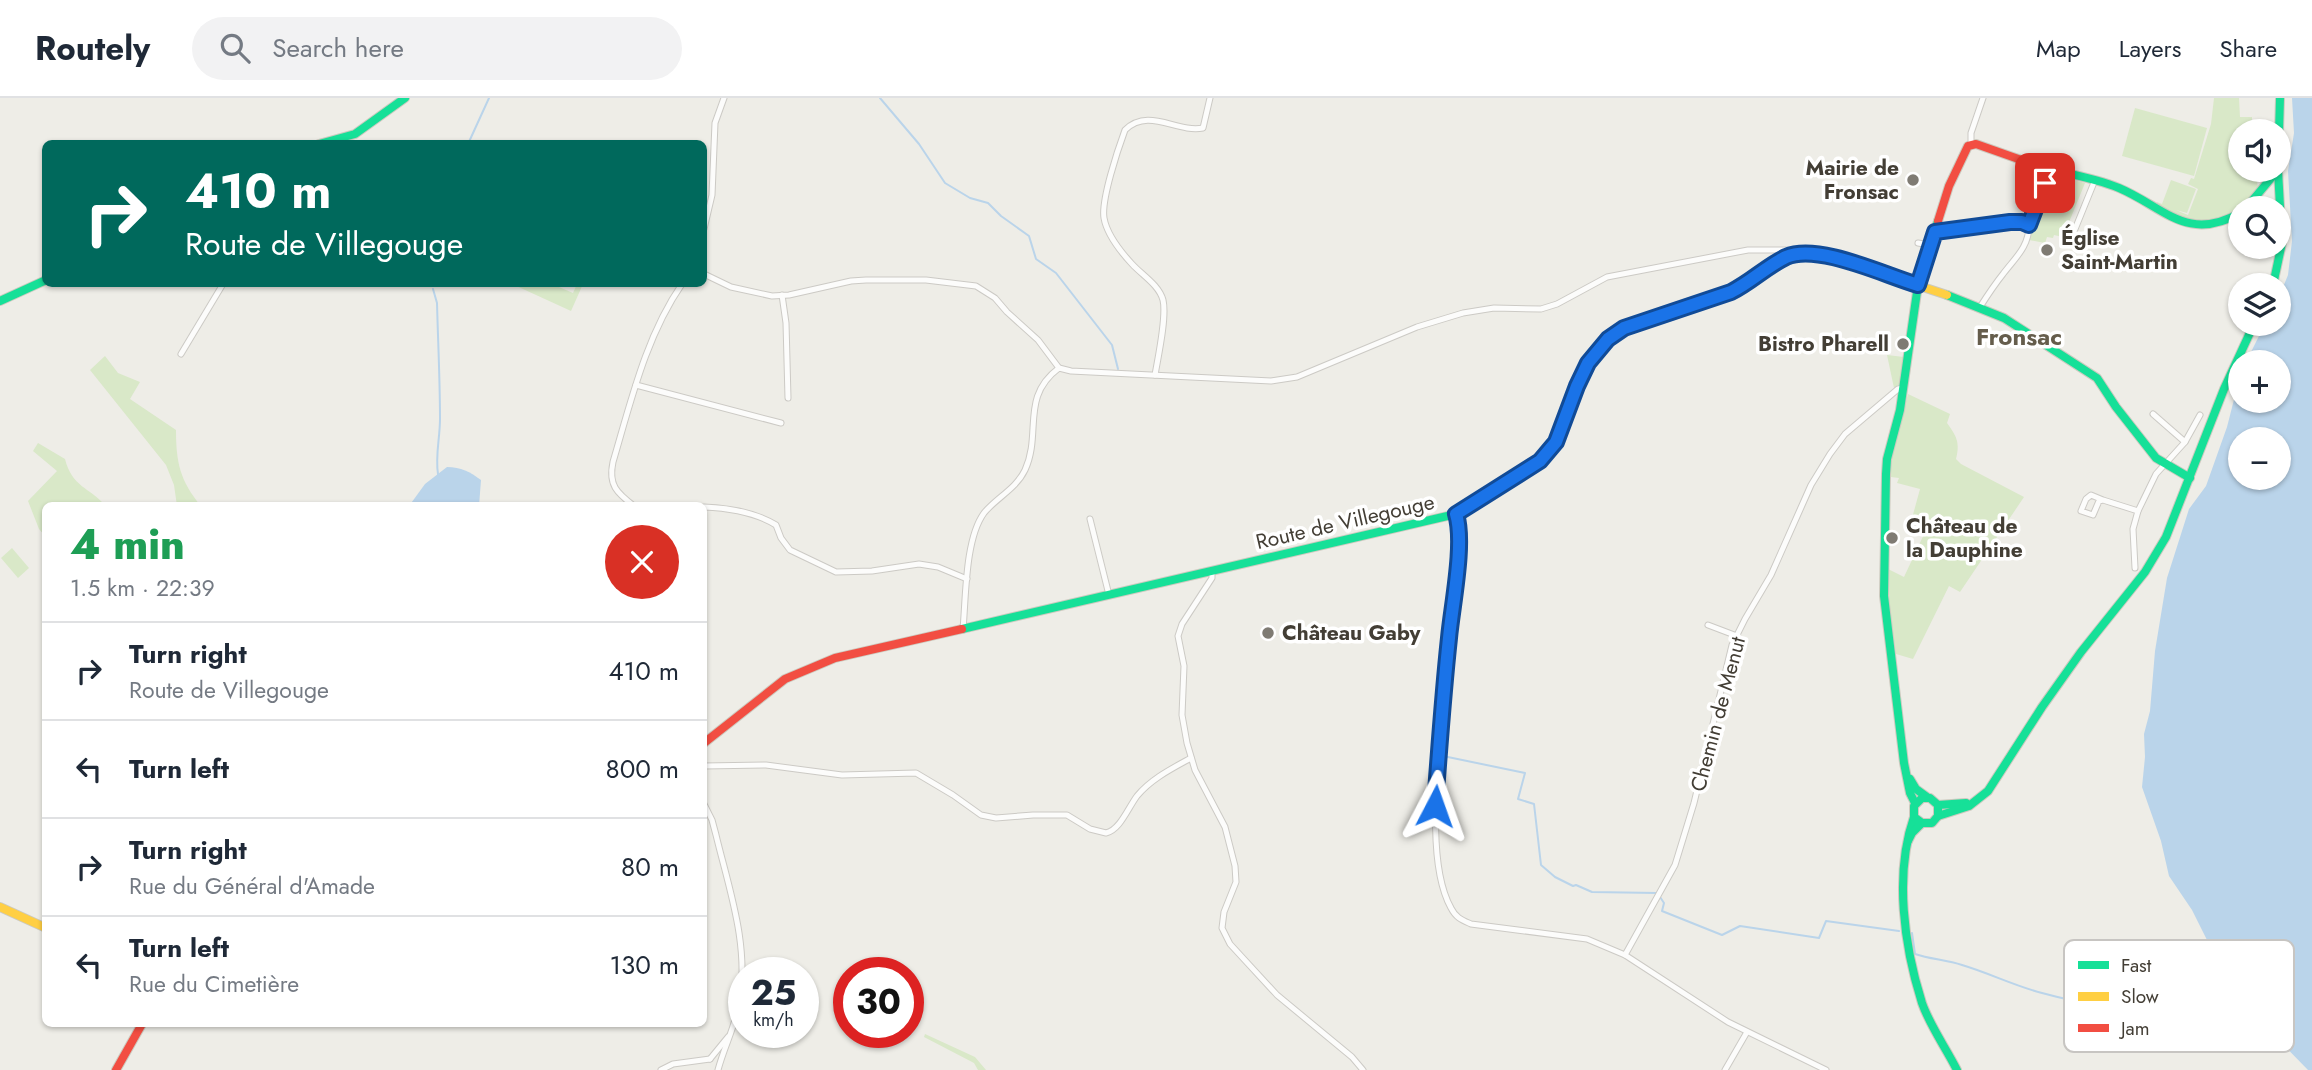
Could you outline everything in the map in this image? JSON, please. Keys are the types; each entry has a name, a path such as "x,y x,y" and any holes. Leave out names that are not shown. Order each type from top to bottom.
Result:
{"street":[{"path":"339,140 355,134 405,98"},
{"path":"707,216 712,195 715,123 724,98"},
{"path":"1155,375 1164,312 1163,300 1109,234 1104,218 1104,204 1125,130 1132,124 1148,120 1195,130 1203,128 1210,98"},
{"path":"1971,145 1971,133 1983,98"},
{"path":"2279,119 2280,98"},
{"path":"1956,1070 1923,1005 1908,947 1904,917 1906,846 1915,803 1906,773 1883,570 1887,459 1903,388 1918,285 1949,186 1965,149 1971,145 1980,146 2049,169 2095,180 2136,196 2174,220 2207,224 2228,219"},
{"path":"1980,307 2026,242 2029,225 2049,169"},
{"path":"2071,239 2095,180"},
{"path":"2256,196 2267,182"},
{"path":"2277,273 2283,243 2279,182"},
{"path":"1935,232 2010,222 2029,225"},
{"path":"1918,243 1930,246"},
{"path":"707,275 731,287 772,296 866,280 926,280 976,286 995,298 1038,340 1059,368 1071,371 1271,381 1297,377 1417,327 1463,313 1492,309 1541,309 1558,304 1607,277 1748,250 1786,250 1794,255 1809,253 1829,256 1980,307 2022,329 2097,378 2156,458 2190,478"},
{"name":"Route de Villegouge","path":"707,741 774,686 805,668 835,658 1456,514 1546,456 1556,442 1588,363 1608,339 1624,328 1731,292 1784,258 1794,255"},
{"path":"0,301 42,282"},
{"path":"181,354 221,287"},
{"path":"629,502 616,491 610,478 612,462 662,315 680,287"},
{"path":"782,295 786,323 788,398"},
{"path":"1906,846 1912,833 1922,823 1932,822 1938,816 1958,811 1988,791 2081,652 2145,572 2166,537 2224,389 2248,336"},
{"path":"963,629 971,552 979,523 986,511 1011,488 1024,471 1031,445 1035,398 1045,380 1059,368"},
{"path":"636,385 781,423"},
{"name":"Chemin de Menut","path":"1625,955 1675,865 1695,803 1722,683 1737,636 1771,575 1811,485 1830,454 1854,425 1898,389 1903,388"},
{"path":"2153,414 2185,442"},
{"path":"2135,568 2133,529 2148,487 2164,464 2185,442 2200,415"},
{"path":"2103,500 2138,511"},
{"path":"707,507 763,517 776,524 781,538 790,550 836,572 872,571 919,564 938,567 967,579"},
{"path":"1456,514 1459,544 1448,640 1435,806 1438,860 1449,906 1456,917 1471,924 1587,939 1625,955 1747,1032 1826,1070"},
{"path":"1090,519 1109,595"},
{"path":"1212,571 1212,578 1182,624 1178,636 1184,666 1182,715 1191,758 1226,827 1235,866 1236,882 1222,921 1224,934 1238,953 1286,1003 1352,1057 1363,1070"},
{"path":"1708,625 1737,636"},
{"path":"707,766 766,765 828,774 916,773 981,815 996,818 1067,816 1090,829 1106,834 1114,831 1143,789 1165,772 1191,758"},
{"path":"1906,773 1916,789 1938,805 1938,816"},
{"path":"1915,803 1927,797"},
{"path":"1938,805 1956,805 1978,800"},
{"path":"707,811 714,827 742,957"},
{"path":"1914,817 1922,823"},
{"path":"0,907 42,926"},
{"path":"116,1070 140,1027"},
{"path":"1725,1070 1747,1032"},
{"path":"661,1070 673,1064 710,1059 728,1038"},
{"path":"710,1059 719,1067 728,1042"}],"green space":[{"path":"2214,98 2239,98 2240,117 2252,119 2228,119 2228,182 2257,182 2258,189 2252,196 2228,196 2228,215 2224,217 2198,221 2170,214 2156,206 2157,202 2162,204 2171,180 2196,189 2187,213 2176,210 2188,215 2198,189 2188,184 2191,178 2194,179 2211,124"},
{"path":"2135,108 2207,128 2194,176 2122,156"},
{"path":"2051,174 2085,183 2063,237 2047,237 2045,243 2029,240 2032,225"},
{"path":"519,287 559,287 573,293 576,287 582,287 571,311"},
{"path":"1887,355 1904,357 1901,383 1894,388"},
{"path":"105,356 118,373 140,382 130,399 176,430 181,471 198,502 176,502 174,485 166,465 90,370"},
{"path":"1908,394 1950,414 1947,423 1957,440 1956,459 1961,464 2024,497 1960,592 1949,586 1913,659 1896,654 1887,591 1888,569 1904,577 1926,530 1911,522 1920,489 1897,483 1899,478 1891,477 1891,460"},
{"path":"38,443 65,459 77,481 102,502 42,502 42,532 28,501 57,471 33,451"},
{"path":"12,548 29,568 18,578 1,558"},
{"path":"925,1034 975,1057 986,1070 978,1070 974,1063 924,1037"}],"water":[{"path":"2292,98 2312,98 2312,1070 2308,1070 2290,1052 2294,1052 2294,940 2207,940 2192,910 2169,876 2161,841 2142,787 2144,734 2150,711 2155,651 2167,578 2189,509 2206,486 2231,413 2291,413 2291,350 2252,350 2259,336 2291,336 2289,196 2294,133"},
{"path":"447,467 465,470 481,480 479,502 412,502 425,484"}],"waterway":[{"path":"470,140 489,98"},
{"path":"880,98 919,144 945,183 970,198 988,203 1029,236 1036,259 1056,273 1112,345 1118,369"},
{"path":"433,289 437,303 439,375 438,474"},
{"path":"1443,756 1525,773 1518,799 1534,804 1541,865 1555,877 1592,892 1657,893"},
{"path":"1660,897 1664,903 1662,911 1722,935 1740,926 1819,938 1826,921 1899,931"},
{"path":"1912,933 1915,954 1962,965 2022,987 2064,998"}],"traffic: fast":[{"path":"333,140 355,134 405,98"},
{"path":"2279,119 2280,98"},
{"path":"2044,168 2119,188 2176,219 2190,223 2205,224 2228,218"},
{"path":"2256,196 2268,182"},
{"path":"2276,273 2282,243 2279,182"},
{"path":"1915,803 1910,793 1904,763 1884,596 1886,474 1887,459 1900,410 1918,285 1938,221"},
{"path":"0,301 42,282"},
{"path":"1947,295 2004,318 2097,378 2156,458 2190,478"},
{"path":"1938,816 1969,806 1988,791 2081,652 2145,572 2166,537 2224,389 2248,336"},
{"path":"962,629 1456,514 1540,461 1556,442 1580,379"},
{"path":"1910,779 1916,789 1927,797"},
{"path":"1908,841 1922,823 1932,823 1938,816 1938,805 1930,798 1922,798 1914,806 1914,817 1922,823"},
{"path":"1938,805 1966,803"},
{"path":"1914,817 1904,862 1903,886 1910,958 1925,1012 1957,1070"}],"traffic: slow":[{"path":"1580,379 1599,351 1624,329 1731,292 1780,261 1804,254 1838,259 1947,295"},
{"path":"0,907 42,926"}],"traffic: jam":[{"path":"1938,221 1949,186 1968,146 1976,144 2044,168"},
{"path":"707,741 785,679 835,658 962,629"},
{"path":"116,1070 140,1027"}],"place":[{"name":"Mairie de Fronsac","path":"1913,180"},
{"name":"Église Saint-Martin","path":"2047,250"},
{"name":"Bistro Pharell","path":"1903,344"},
{"name":"Château de la Dauphine","path":"1892,538"},
{"name":"Château Gaby","path":"1268,633"}],"district":[{"name":"Fronsac","path":"2019,337"}],"route":[{"path":"1435,806 1448,640 1459,544 1456,514 1540,461 1552,450 1577,386 1599,347 1624,328 1731,292 1784,258 1800,253 1829,256 1918,285 1935,232 1994,223 2022,222 2029,225 2045,183"}]}
